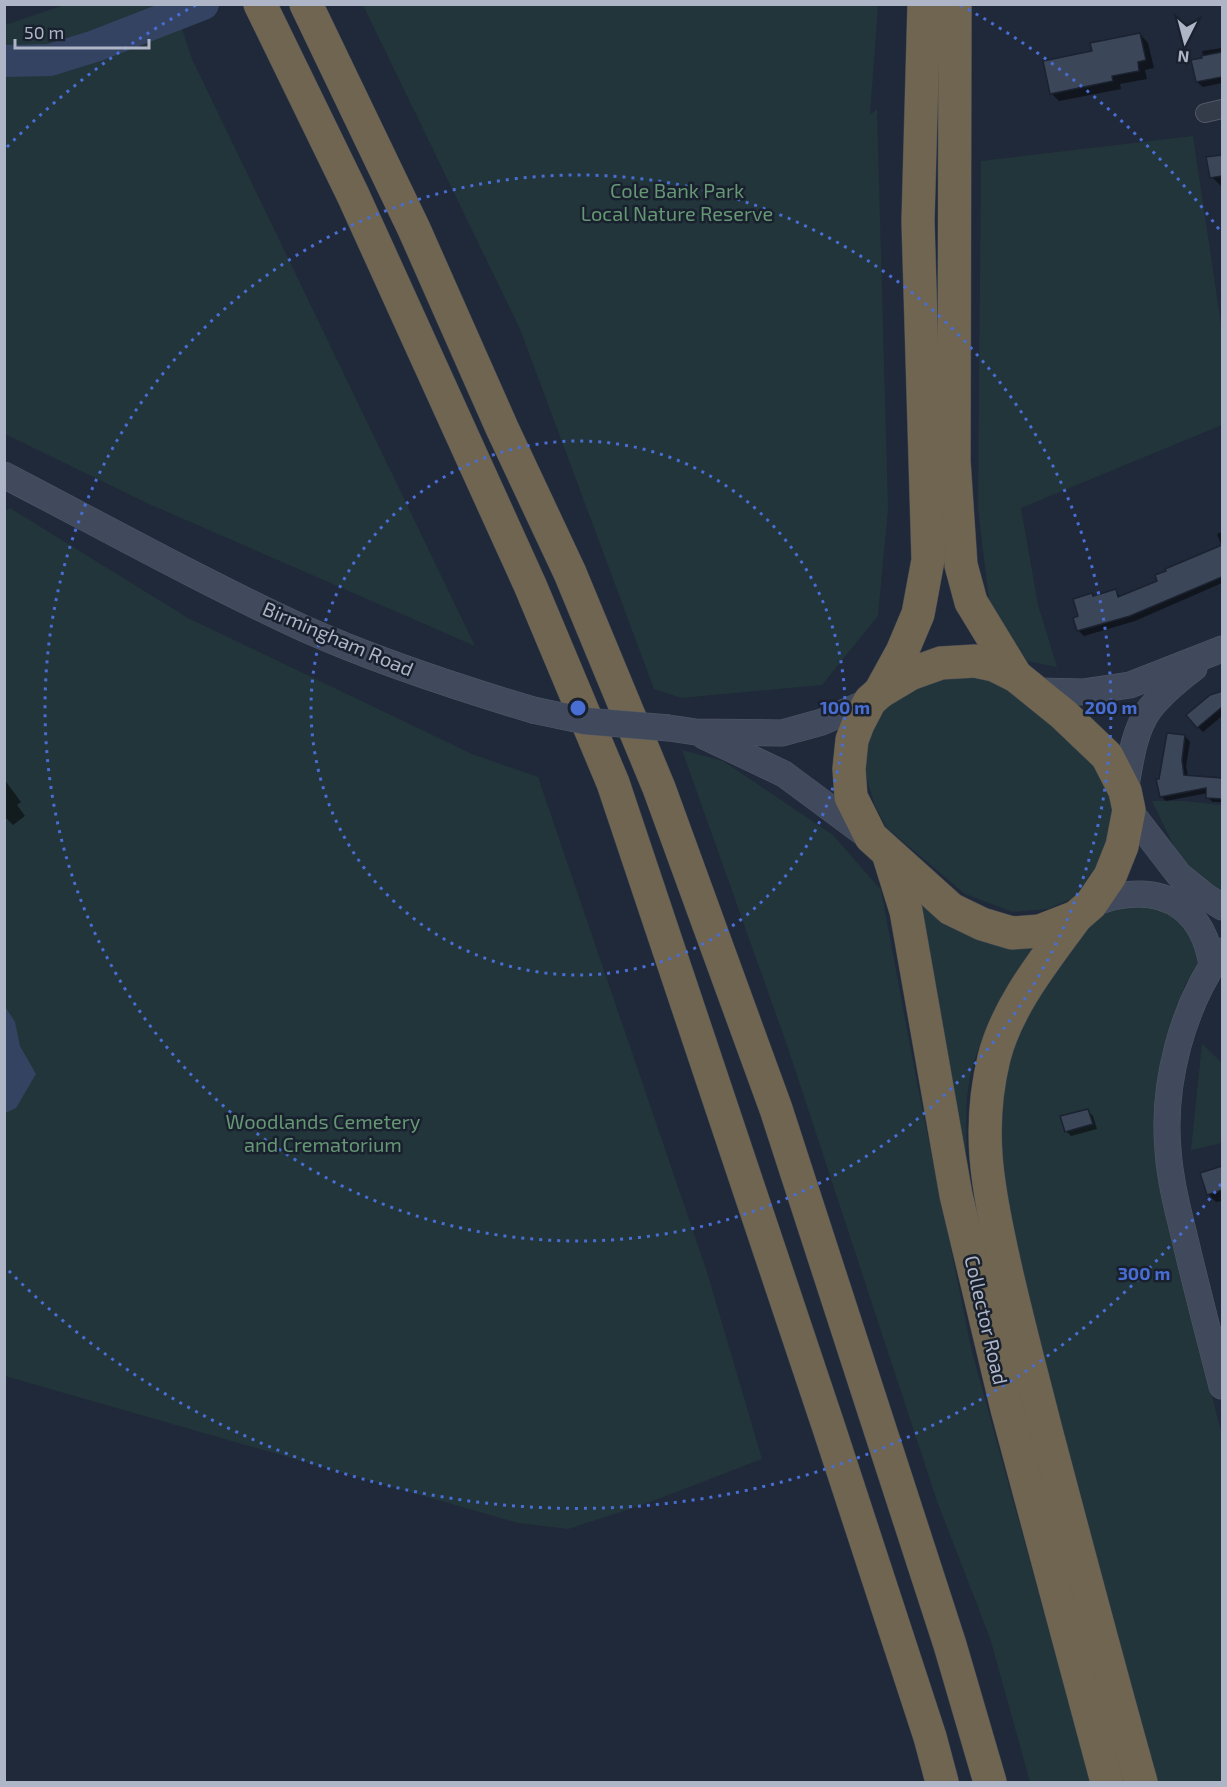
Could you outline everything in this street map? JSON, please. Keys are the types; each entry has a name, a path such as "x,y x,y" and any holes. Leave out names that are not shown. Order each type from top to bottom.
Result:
{"highway":[{"path":"260,4 353,195 530,585 613,783 825,1417 930,1737 942,1782"},
{"path":"924,4 918,221 928,560 918,614 902,652 858,724 852,740 849,769 851,797 879,845 951,909 982,924 1012,933 1040,931 1084,910"},
{"path":"955,4 954,461 961,565 971,602 1026,683"},
{"path":"312,17 414,229 502,428 570,573 659,788 776,1109 950,1645 990,1782"},
{"path":"875,697 910,675 941,663 975,661 994,665 1026,683 1107,756 1127,801"},
{"name":"Collector Road","path":"1127,801 1122,846 1117,861 1084,910 1037,971 1009,1018 994,1057 985,1109 984,1147 988,1188 1011,1294 1140,1782"},
{"name":"Collector Road","path":"879,845 906,911 956,1195 1007,1409 1107,1782"}],"main road":[{"name":"Birmingham Road","path":"4,475 306,629 407,670 466,691 533,710 585,721 696,732 782,733 822,722 875,697"},
{"path":"1026,683 1083,692 1130,685 1218,651"},
{"path":"1218,651 1175,683 1148,711 1137,735 1127,801 1179,875 1205,896 1222,906"},
{"name":"Birmingham Road","path":"696,732 784,774 879,845"},
{"path":"1084,910 1118,896 1160,897 1175,902 1201,928 1217,958 1185,1021 1178,1042 1167,1133 1174,1192 1216,1335 1222,1386"}],"green space":[{"path":"67,4 174,5 192,59 475,646 149,504 5,434 5,25"},
{"name":"Cole Bank Park Local Nature Reserve","path":"363,5 878,5 870,115 877,109 888,509 878,616 822,685 681,698 654,689 520,329"},
{"path":"1193,136 1222,331 1222,425 1021,508 1038,605 1057,667 1027,661 989,599 978,509 981,161"},
{"name":"Woodlands Cemetery and Crematorium","path":"10,508 188,618 472,754 538,777 707,1272 762,1459 645,1504 568,1529 518,1523 5,1376 4,512"},
{"path":"933,674 1002,677 1091,756 1110,787 1114,823 1104,854 1075,897 1048,909 1013,912 965,894 887,828 875,806 863,766 870,735 884,704"},
{"path":"682,750 723,761 833,835 881,890 918,1088 972,1352 1091,1782 1030,1782 990,1638 937,1501 789,1051"},
{"path":"1152,801 1222,805 1222,892 1211,888 1183,865"},
{"path":"914,895 951,924 988,944 1038,943 1005,995 978,1049 968,1089 966,1159"},
{"path":"1126,903 1165,907 1200,946 1198,965 1185,985 1161,1057 1154,1148 1222,1435 1222,1782 1153,1782 1029,1317 996,1143 1005,1063 1048,969 1103,912"},
{"path":"1202,1044 1222,1063 1222,1143 1191,1150"}],"water":[{"path":"4,1005 15,1022 20,1046 36,1074 16,1108 5,1113"}],"building":[{"path":"1140,33 1146,60 1138,62 1139,71 1112,76 1113,81 1050,94 1043,61 1092,51 1090,43"},
{"path":"1222,52 1222,77 1196,82 1191,60"},
{"path":"1222,155 1222,176 1210,178 1206,157"},
{"path":"1222,545 1222,577 1130,616 1077,631 1073,618 1078,616 1073,599 1116,589 1118,597 1157,581 1155,575 1166,571 1165,569"},
{"path":"1222,691 1222,707 1197,728 1186,715 1210,695"},
{"path":"1167,733 1185,735 1182,760 1184,775 1222,778 1222,799 1206,798 1206,788 1160,797 1156,779 1159,779"},
{"path":"1088,1109 1093,1124 1065,1132 1060,1116"},
{"path":"1222,1166 1222,1190 1207,1195 1200,1173"}],"waterway":[{"path":"4,61 50,60 95,46 203,4"}]}
